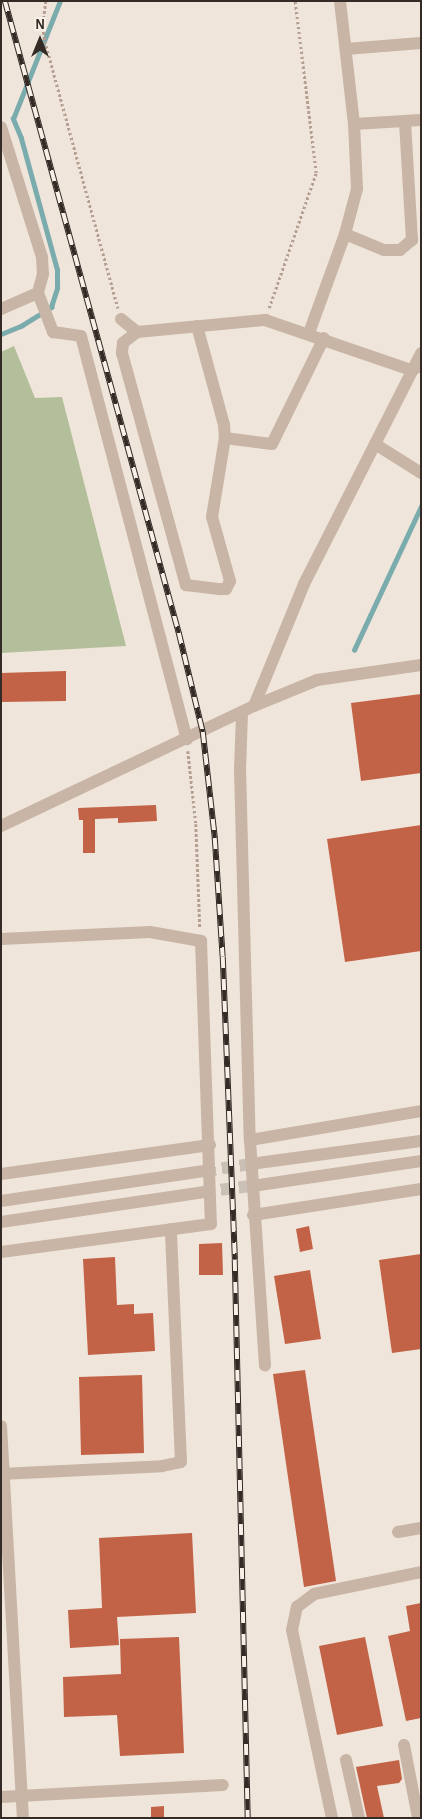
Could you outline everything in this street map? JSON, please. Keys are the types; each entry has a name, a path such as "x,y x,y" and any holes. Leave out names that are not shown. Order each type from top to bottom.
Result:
{"street":[{"path":"309,332 345,234 357,189 354,124 340,1"},
{"path":"346,49 421,43"},
{"path":"354,124 421,120"},
{"path":"345,234 384,250 400,250 412,240 405,121"},
{"path":"1,127 42,257 43,274 38,293 53,332 81,336 187,739"},
{"path":"1,309 38,293"},
{"path":"121,320 137,332"},
{"path":"197,326 224,425 225,438 212,517 230,581 226,589 186,585 122,353 123,343 137,332 197,326 265,320 309,332 416,368"},
{"path":"225,438 272,444 324,338"},
{"path":"254,706 304,584 416,368 421,353"},
{"path":"375,444 421,473"},
{"path":"1,826 242,714 254,706 317,680 421,665"},
{"path":"242,714 240,769 250,1140 253,1215 265,1366"},
{"path":"1,939 150,932 201,942 210,1145 210,1224 1,1252"},
{"path":"250,1140 421,1111"},
{"path":"258,1163 421,1142"},
{"path":"1,1174 210,1145"},
{"path":"259,1185 421,1162"},
{"path":"1,1201 204,1171"},
{"path":"253,1215 421,1188"},
{"path":"1,1222 203,1192"},
{"path":"3,1474 162,1466 181,1462 171,1229"},
{"path":"1,1426 23,1818"},
{"path":"398,1532 421,1528"},
{"path":"332,1818 292,1630 297,1607 314,1594 421,1572"},
{"path":"404,1745 417,1795 418,1818"},
{"path":"346,1760 359,1818"},
{"path":"1,1797 223,1785"}],"path":[{"path":"46,1 43,27 45,41 121,320"},
{"path":"265,320 316,173 296,1"},
{"path":"187,739 196,824 201,942"}],"green space":[{"path":"14,346 35,398 62,397 126,646 1,653 1,352"}],"building":[{"path":"66,671 66,701 1,702 1,673"},
{"path":"421,694 421,773 361,781 351,703"},
{"path":"156,805 157,821 118,823 118,818 95,819 95,853 83,853 83,820 79,820 78,808"},
{"path":"421,825 421,951 345,962 327,839"},
{"path":"309,1226 313,1249 300,1252 296,1229"},
{"path":"222,1243 223,1275 199,1275 199,1244"},
{"path":"421,1254 421,1349 392,1353 379,1260"},
{"path":"115,1257 117,1305 134,1304 134,1314 153,1313 155,1351 88,1355 83,1259"},
{"path":"310,1270 321,1339 285,1344 274,1276"},
{"path":"305,1370 336,1581 304,1587 273,1374"},
{"path":"142,1375 144,1453 81,1455 79,1377"},
{"path":"192,1533 196,1613 117,1617 119,1645 70,1648 68,1610 102,1608 99,1538"},
{"path":"421,1603 421,1718 406,1721 388,1636 410,1631 406,1606"},
{"path":"179,1637 184,1753 120,1756 117,1715 64,1717 63,1677 121,1674 120,1639"},
{"path":"365,1637 383,1726 337,1735 319,1646"},
{"path":"399,1760 402,1779 399,1783 377,1786 384,1818 367,1818 356,1767"},
{"path":"164,1806 164,1818 151,1818 151,1807"}],"waterway":[{"path":"1,334 21,326 51,307 57,288 57,270 21,138 13,119 60,1"},
{"path":"354,650 421,506"}],"tunnel":[{"path":"204,1171 258,1163"},
{"path":"203,1192 259,1185"}],"railway":[{"path":"5,1 179,633 203,732 215,838 223,957 235,1260 248,1818"}]}
